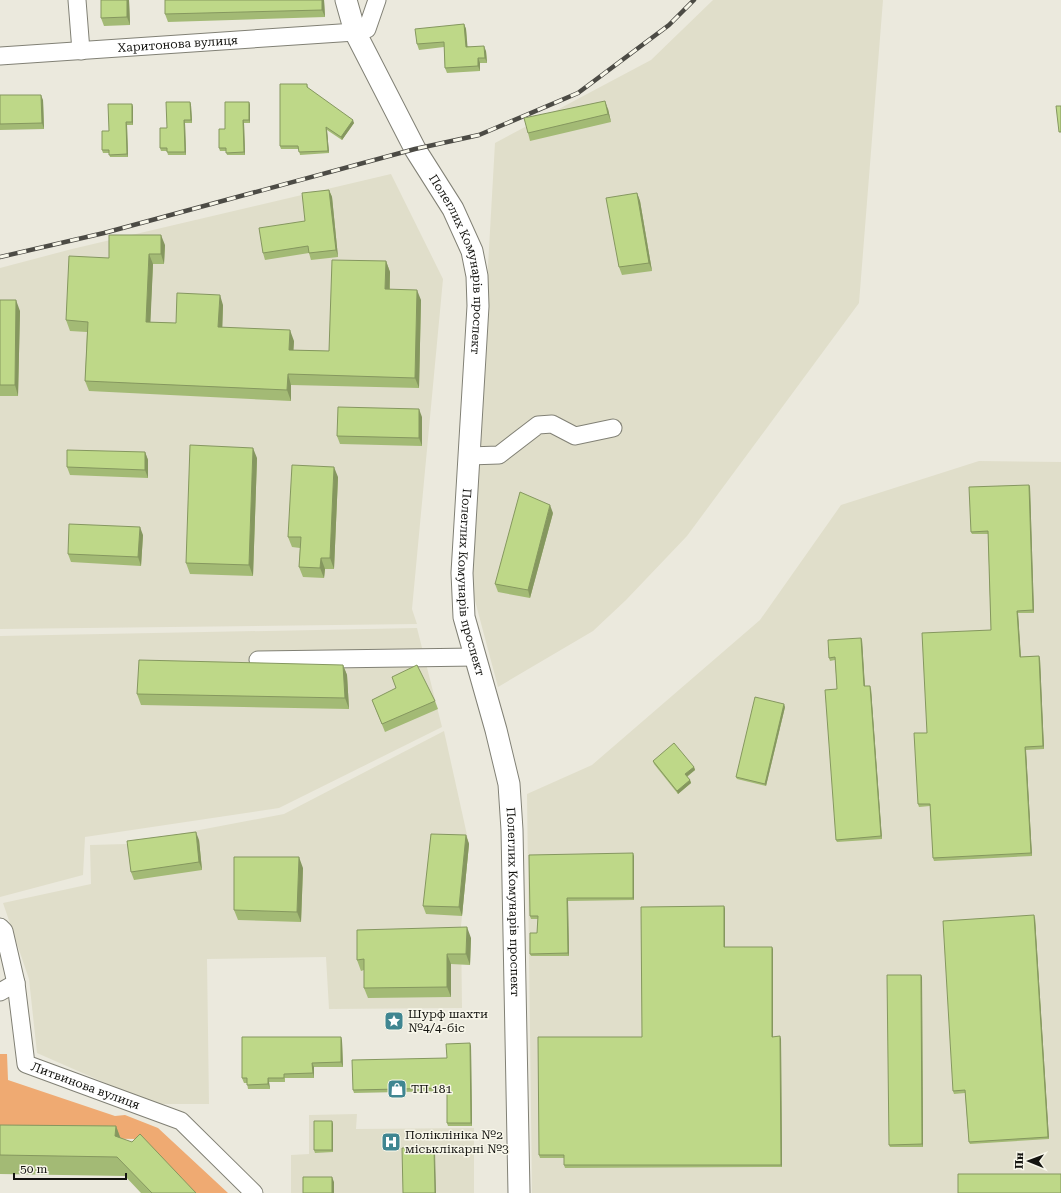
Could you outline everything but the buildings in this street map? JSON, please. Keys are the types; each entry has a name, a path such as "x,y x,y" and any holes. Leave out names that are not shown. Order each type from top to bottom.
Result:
{"main road":[{"name":"Полеглих Комунарів проспект","path":"346,0 355,32 415,149 453,209 472,251 477,276 478,306 462,573 464,617 509,784 512,838 519,1193"}],"street":[{"path":"77,0 81,51"},
{"path":"355,32 367,29 377,0"},
{"name":"Харитонова вулиця","path":"0,56 355,32"},
{"path":"469,456 499,456 538,425 552,424 575,436 613,428"},
{"path":"258,660 476,657"},
{"name":"Литвинова вулиця","path":"0,927 4,931 16,983 26,1064 181,1121 254,1193"},
{"path":"0,992 16,983"}],"shaded area":[{"path":"713,0 883,0 859,303 687,536 626,600 593,631 498,687 470,582 495,143 651,60"},
{"path":"391,174 443,279 412,609 417,624 0,629 0,268 72,249"},
{"path":"979,461 1061,462 1061,1193 532,1193 527,794 592,765 760,620 841,505"},
{"path":"417,628 442,727 279,808 85,837 83,875 0,897 0,636"},
{"path":"444,731 469,844 461,926 462,1008 329,1009 326,957 207,959 209,1104 153,1104 37,1053 29,979 3,903 91,884 90,845 126,844 284,814"},
{"path":"0,1054 7,1054 8,1080 115,1116 125,1115 158,1128 228,1193 192,1193 138,1139 0,1137"},
{"name":"Поліклініка №2 міськлікарні №3","path":"357,1114 356,1129 474,1128 474,1193 291,1193 291,1155 309,1154 309,1115"}],"railway":[{"path":"0,257 104,233 415,149 479,135 578,93 669,25 694,0"}],"place":[{"name":"Шурф шахти №4/4-біс","path":"394,1021"},
{"name":"ТП 181","path":"397,1089"},
{"name":"Поліклініка №2 міськлікарні №3","path":"391,1142"}]}
